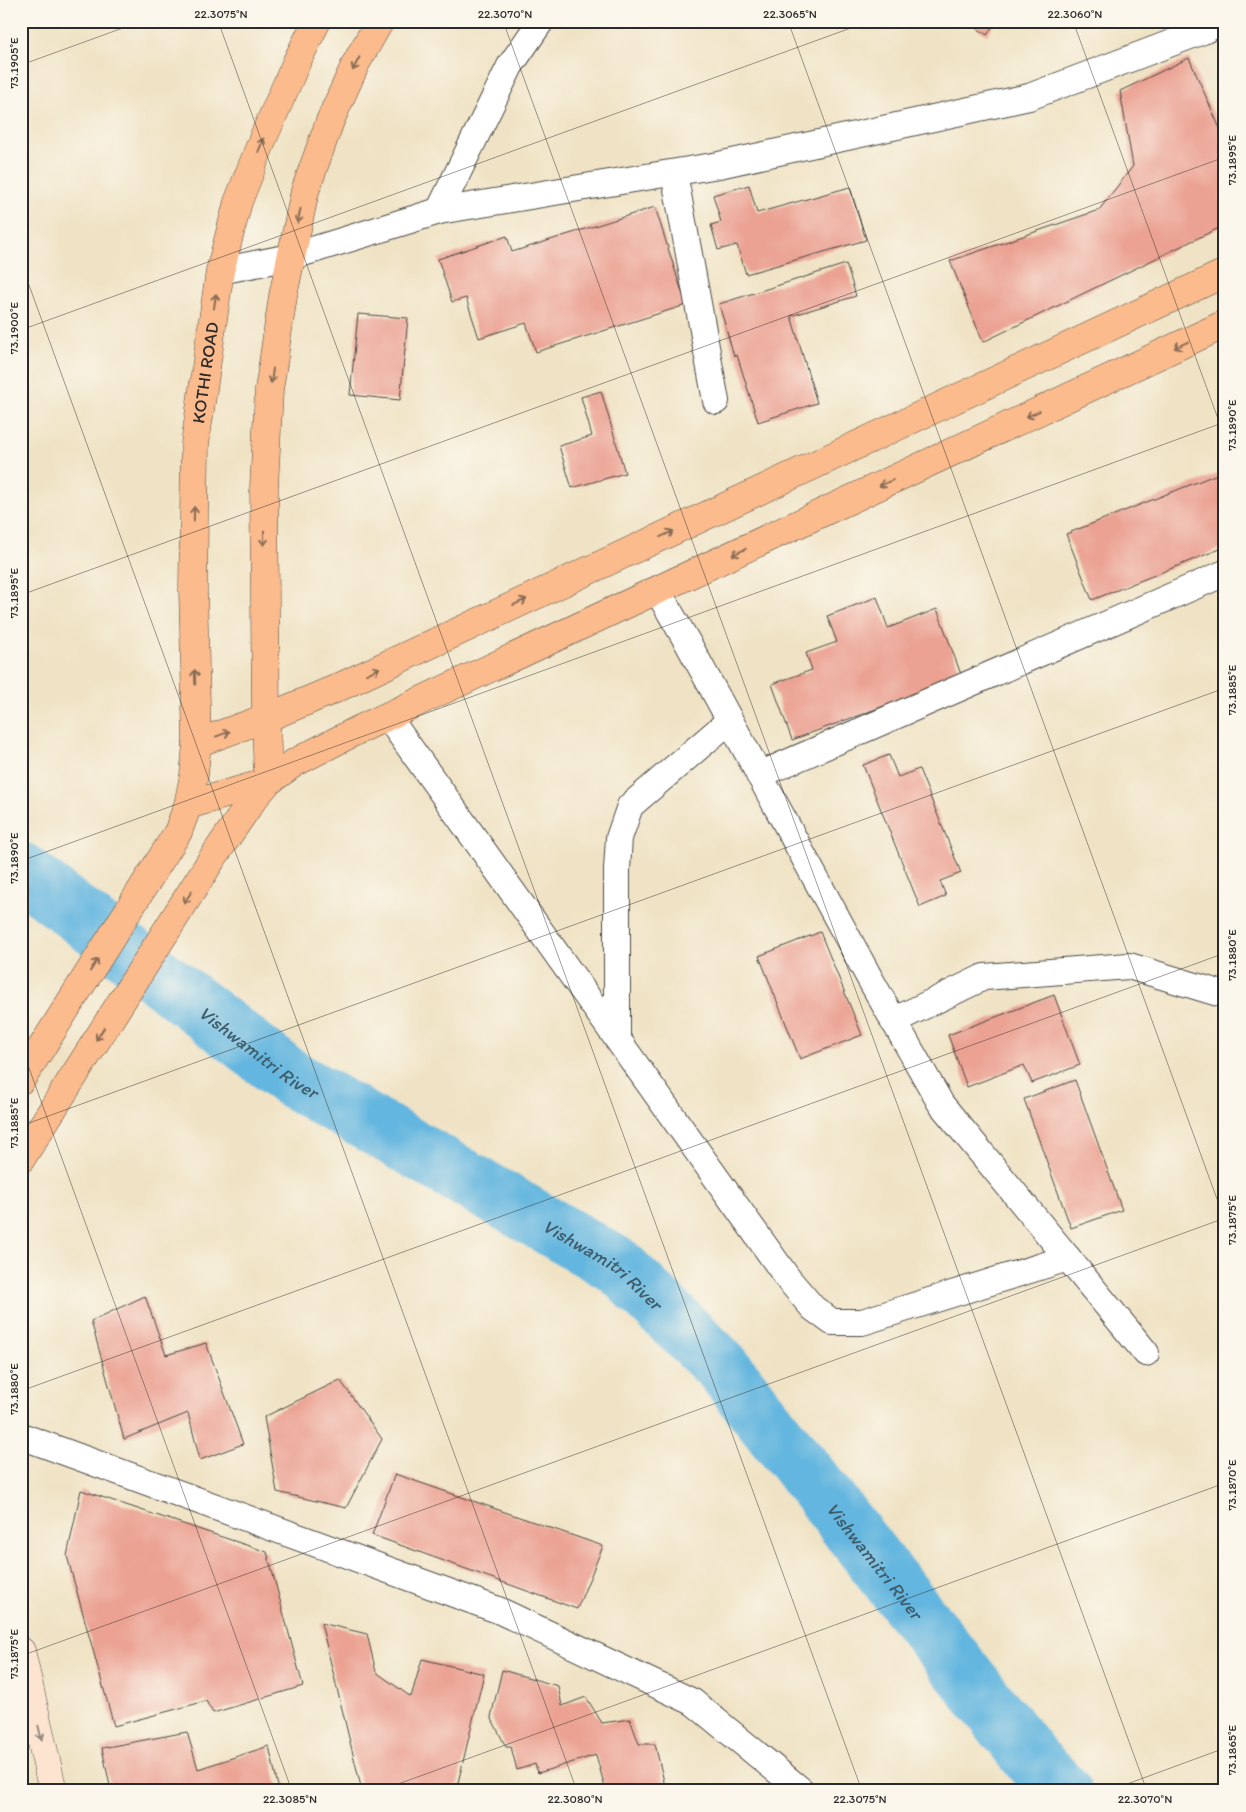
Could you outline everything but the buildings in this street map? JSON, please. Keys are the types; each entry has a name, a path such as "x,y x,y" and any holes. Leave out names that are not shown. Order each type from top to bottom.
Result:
{"main road":[{"name":"KOTHI ROAD","path":"21,1080 178,832 188,805 194,775 197,743 193,590 195,444 220,271 238,202 297,61 317,21"},
{"path":"268,782 264,478 270,390 290,257 305,191 330,121 356,63 380,21"},
{"path":"197,743 266,718 342,686 1225,273"},
{"path":"21,1159 214,856 254,798 268,782 294,763 657,590 1225,324"},
{"path":"188,805 268,782"},
{"path":"21,1651 53,1791"}],"street":[{"path":"439,211 510,66 540,21"},
{"path":"220,271 290,257 439,211 719,166 1029,97 1203,32 1222,21"},
{"path":"674,173 716,402"},
{"path":"760,775 1225,573"},
{"path":"657,590 941,1104 1146,1352"},
{"path":"388,717 789,1280 813,1308 832,1322 862,1322 1068,1258"},
{"path":"617,1037 617,869 619,838 630,806 729,720"},
{"path":"894,1021 984,977 1129,966 1225,996"},
{"path":"21,1436 498,1610 693,1702 802,1791"}],"waterway":[{"name":"Vishwamitri River","path":"21,871 292,1079 618,1266 723,1368 1033,1761 1063,1791"}]}
